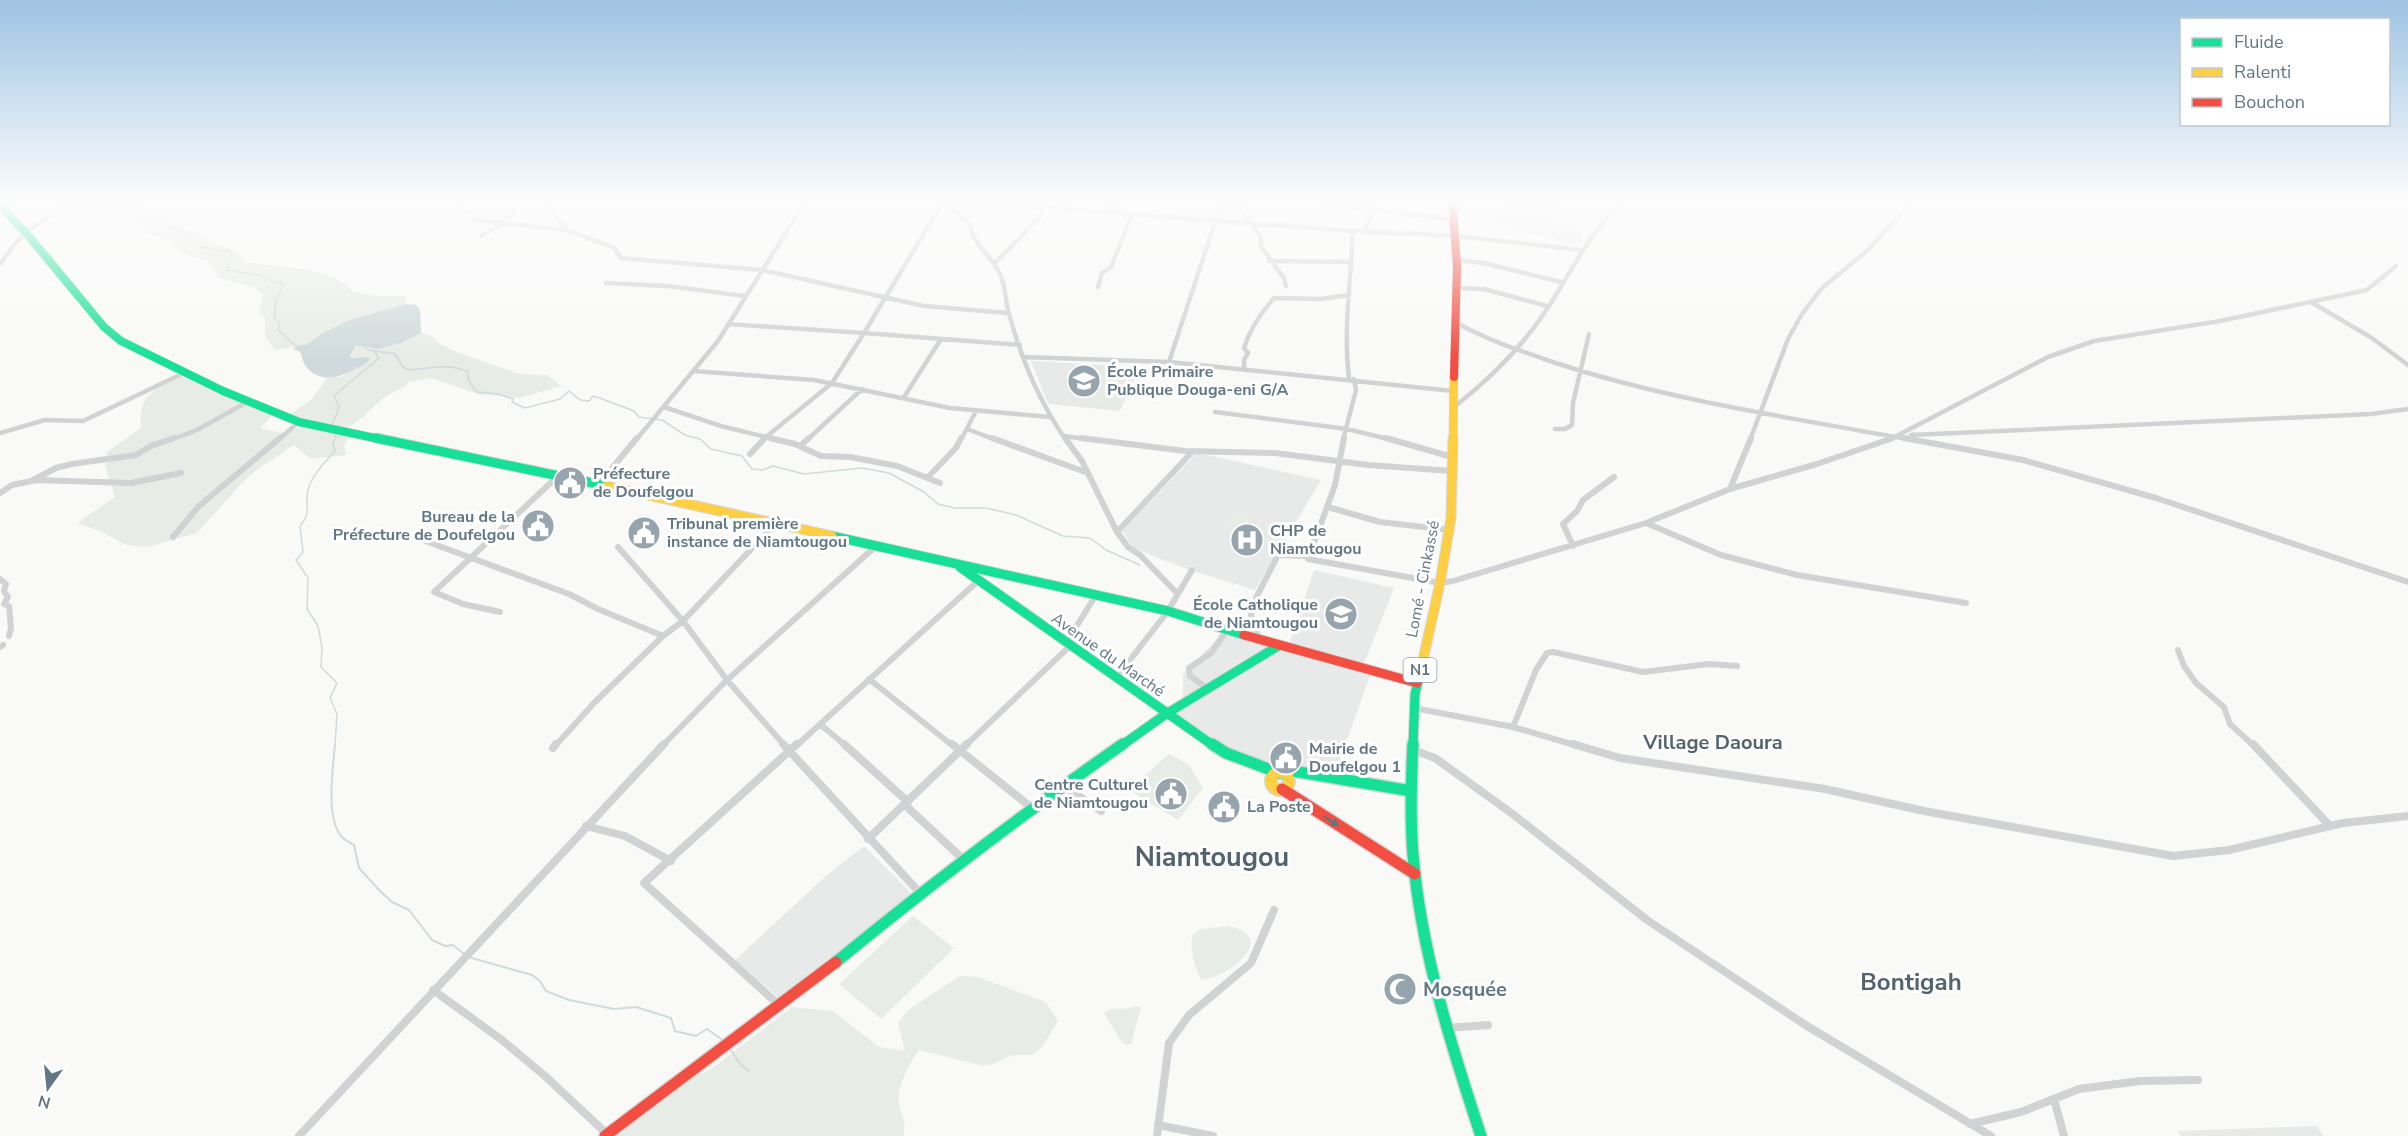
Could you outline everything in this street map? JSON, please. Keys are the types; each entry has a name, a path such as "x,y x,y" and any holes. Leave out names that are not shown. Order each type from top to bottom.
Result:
{"main road":[{"path":"43,252 104,327 121,341 184,373 299,422 599,484 774,525 1168,611 1227,630 1417,683"},
{"name":"Lomé - Cinkassé","path":"1457,252 1450,530 1413,708 1412,791 1415,874 1429,959 1447,1028 1481,1136"},
{"name":"Avenue du Marché","path":"958,566 1166,714 1226,753 1282,774 1293,771 1412,791"},
{"path":"606,1135 863,942 920,893 1032,808 1166,714 1280,645"},
{"name":"Avenue du Marché","path":"1245,762 1275,787 1282,789"},
{"path":"1270,782 1272,776 1282,774 1290,783 1282,789 1415,874"}],"street":[{"path":"616,252 621,258 762,270 924,306 1008,313"},
{"path":"599,484 718,341 773,252"},
{"path":"750,454 766,437 832,383 914,252"},
{"path":"986,252 995,263 1002,277 1008,313 1050,417 1088,472 1117,532 1128,547 1140,555 1177,593"},
{"path":"995,263 1006,252"},
{"path":"1098,287 1102,273 1111,267 1117,252"},
{"path":"1169,362 1205,252"},
{"path":"1264,252 1284,278 1286,286"},
{"path":"1352,252 1348,331 1345,348 1351,379 1356,390 1338,461 1338,473 1308,559 1440,583 1646,523 1730,489 1817,464 1899,436 2048,357 2094,341 2220,321 2367,290 2396,266"},
{"path":"1454,407 1482,385 1538,322 1580,252"},
{"path":"1730,489 1788,339 1802,314 1821,289 1865,252"},
{"path":"1457,260 1492,265 1561,282"},
{"path":"1269,261 1351,262"},
{"path":"606,283 667,286 745,296"},
{"path":"1456,288 1484,289 1547,306"},
{"path":"1244,368 1244,360 1248,353 1244,348 1246,339 1257,325 1258,317 1274,298 1321,299 1349,295"},
{"path":"2309,302 2372,338 2408,365"},
{"path":"1457,322 1477,334 1514,349 1615,382 2045,466 2273,535 2408,582"},
{"path":"728,324 1020,345"},
{"path":"1555,429 1565,429 1572,425 1573,403 1589,334"},
{"path":"904,397 941,339"},
{"path":"1024,357 1169,362 1453,391"},
{"path":"693,371 728,372 832,383 976,411 1050,417"},
{"path":"0,433 45,420 83,421 184,373"},
{"path":"800,446 862,388"},
{"path":"31,481 56,468 72,464 136,455 151,446 197,430 249,401"},
{"path":"664,407 721,426 800,446 821,456 850,457 897,466 940,483"},
{"path":"1899,436 2372,414 2408,409"},
{"path":"928,477 956,448 976,411"},
{"path":"1215,412 1347,429 1398,441 1453,458"},
{"path":"173,537 199,506 232,480 279,436 299,422"},
{"path":"968,429 1088,472"},
{"path":"1064,436 1194,451 1275,453 1368,465 1452,471"},
{"path":"1117,532 1194,451"},
{"path":"0,487 31,481 76,480 83,483 131,483 181,473"},
{"path":"500,612 463,604 434,592 558,476"},
{"path":"1573,546 1563,524 1583,500 1614,477"},
{"path":"0,493 11,486"},
{"path":"1328,507 1380,522 1450,530"},
{"path":"1646,523 1721,555 1797,575 1966,603"},
{"path":"553,748 595,702 663,636 683,621 774,525"},
{"path":"404,533 569,594 626,622 663,636"},
{"path":"299,1136 586,826 727,680 876,546"},
{"path":"618,547 683,621 727,680 790,753 920,893"},
{"path":"1259,639 1251,615 1256,598 1278,555 1309,556"},
{"path":"1116,678 1168,611 1192,570"},
{"path":"0,579 6,584 4,591 8,597 4,604 9,606 8,611 12,619 9,636"},
{"path":"779,1006 644,883 978,581"},
{"path":"868,839 1068,645 1070,634 1096,595"},
{"path":"1208,689 1190,676 1189,668 1211,653 1227,630"},
{"path":"2178,650 2184,666 2196,683 2224,707 2230,724 2268,758 2329,825"},
{"path":"1513,728 1520,717 1522,704 1540,664 1547,653 1553,651 1643,672 1708,664 1737,666"},
{"path":"869,679 1032,808"},
{"path":"1413,708 1513,728 1620,759 1824,789 1924,812 2173,856 2219,853 2329,825 2408,816"},
{"path":"820,724 855,753 964,860"},
{"path":"1413,750 1435,758 1514,815 1647,920 1816,1031 1991,1136"},
{"path":"1064,785 1101,811"},
{"path":"586,826 625,836 671,861"},
{"path":"1157,1136 1169,1043 1188,1015 1251,963 1274,910"},
{"path":"433,990 502,1040 545,1076 606,1135"},
{"path":"1447,1028 1488,1025"},
{"path":"1970,1124 2021,1112 2079,1089 2170,1079 2198,1080"},
{"path":"2054,1099 2064,1136"},
{"path":"1158,1125 1213,1136"}],"shaded area":[{"path":"183,252 236,252 242,255 247,262 289,267 333,277 353,292 377,296 405,296 407,304 349,320 323,333 306,345 275,350 265,337 265,318 259,312 264,294 253,287 220,278 208,260"},
{"path":"407,304 416,305 420,310 421,333 401,343 378,349 356,345 350,356 353,358 368,357 370,360 346,374 320,376 305,365 300,352 293,349 299,345 306,345 323,333 349,320"},
{"path":"421,333 432,336 438,343 454,351 519,374 547,375 561,386 519,398 478,394 431,378 408,382 407,385 383,398 362,418 344,430 288,416 311,400 328,377 341,377 361,367 359,358 350,356 357,345 378,349 401,343"},
{"name":"École Primaire Publique Douga-eni G/A","path":"1031,361 1140,367 1120,411 1048,404"},
{"path":"1095,373 1125,374 1119,404 1089,403"},
{"path":"181,377 272,416 260,428 286,434 303,425 348,437 344,447 346,455 311,459 294,445 255,471 197,533 147,547 126,545 102,532 77,523 115,497 105,465 107,452 141,428 142,408 145,400 156,390"},
{"path":"1197,453 1321,480 1255,590 1187,569 1133,548 1122,531"},
{"path":"1239,513 1253,517 1235,535 1220,531 1230,516"},
{"name":"École Catholique de Niamtougou","path":"1314,570 1394,588 1363,666 1289,645"},
{"path":"1222,634 1371,673 1334,776 1291,772 1223,745 1174,717 1183,706 1183,674"},
{"path":"1169,754 1189,765 1203,788 1178,820 1129,790"},
{"path":"864,846 911,893 844,950 779,998 735,960 828,874"},
{"path":"913,916 954,948 881,1019 839,984"},
{"path":"1229,926 1244,932 1250,939 1250,948 1235,965 1213,977 1202,980 1193,958 1193,934 1202,929"},
{"path":"960,976 977,977 1046,1002 1058,1021 1042,1047 1032,1055 1012,1055 993,1064 983,1066 919,1050 908,1068 900,1090 899,1104 904,1121 903,1136 615,1136 687,1080 711,1069 792,1007 833,1011 879,1047 905,1051 898,1023 908,1010"},
{"path":"1141,1007 1131,1044 1126,1045 1121,1041 1104,1013"},
{"path":"2317,1126 2323,1136 2181,1136 2177,1131"}],"waterway":[{"path":"232,252 226,270 264,276 273,282 284,284 276,301 274,317 280,324 278,330 296,346"},
{"path":"359,344 368,350 395,354 403,367 408,370 438,367 461,369 468,372 468,380 477,392 498,394 513,399 512,402 525,408 560,399 569,391 580,400 589,401 593,396 597,397 634,411 639,417 662,420 685,435 700,439 711,449 742,456 752,469 762,470 773,466 804,474 862,468 889,473 924,492 938,504 955,508 986,508 1016,515 1063,536 1090,538 1106,550 1140,565"},
{"path":"332,426 339,407 334,396 379,358 375,352"},
{"path":"335,434 336,438 333,443 335,451 316,474 308,490 307,512 300,526 303,552 296,560 308,578 307,609 318,626 322,647 321,667 337,683 330,698 337,714 335,746"},
{"path":"335,744 331,793 333,818 342,837 354,845 359,868 392,902 409,910 432,940 445,946 453,945 464,954"},
{"path":"468,957 532,975 540,981 546,991 569,1000 614,1009 636,1007 671,1018 675,1031 696,1036 707,1029 724,1041"},
{"path":"730,1049 741,1065 749,1071"}],"traffic: fast":[{"path":"42,252 104,327 121,341 223,391 299,422 607,486"},
{"path":"832,536 1168,611 1244,635"},
{"path":"960,567 1192,732 1226,753 1279,773"},
{"path":"836,962 920,893 1032,808 1166,714 1280,645"},
{"path":"1419,678 1415,694 1411,785 1411,831 1415,876 1426,942 1442,1008 1481,1136"},
{"path":"1286,775 1293,771 1411,791"}],"traffic: slow":[{"path":"1419,678 1440,583 1451,518 1454,377"},
{"path":"607,486 832,536"},
{"path":"1280,772 1286,775 1289,781 1286,787 1280,790 1274,787 1271,781 1274,775 1280,772"}],"traffic: jam":[{"path":"1454,377 1456,252"},
{"path":"1244,635 1417,683"},
{"path":"1282,789 1415,874"},
{"path":"605,1136 836,962"}],"place":[{"name":"École Primaire Publique Douga-eni G/A","path":"1084,381"},
{"name":"Préfecture de Doufelgou","path":"570,483"},
{"name":"Bureau de la Préfecture de Doufelgou","path":"538,526"},
{"name":"Tribunal première instance de Niamtougou","path":"644,533"},
{"name":"CHP de Niamtougou","path":"1247,540"},
{"name":"École Catholique de Niamtougou","path":"1341,614"},
{"name":"Mairie de Doufelgou 1","path":"1286,758"},
{"name":"Centre Culturel de Niamtougou","path":"1171,794"},
{"name":"La Poste","path":"1224,807"},
{"name":"Mosquée","path":"1400,989"}],"district":[{"name":"Village Daoura","path":"1713,742"},
{"name":"Niamtougou","path":"1212,857"},
{"name":"Bontigah","path":"1911,982"}]}
